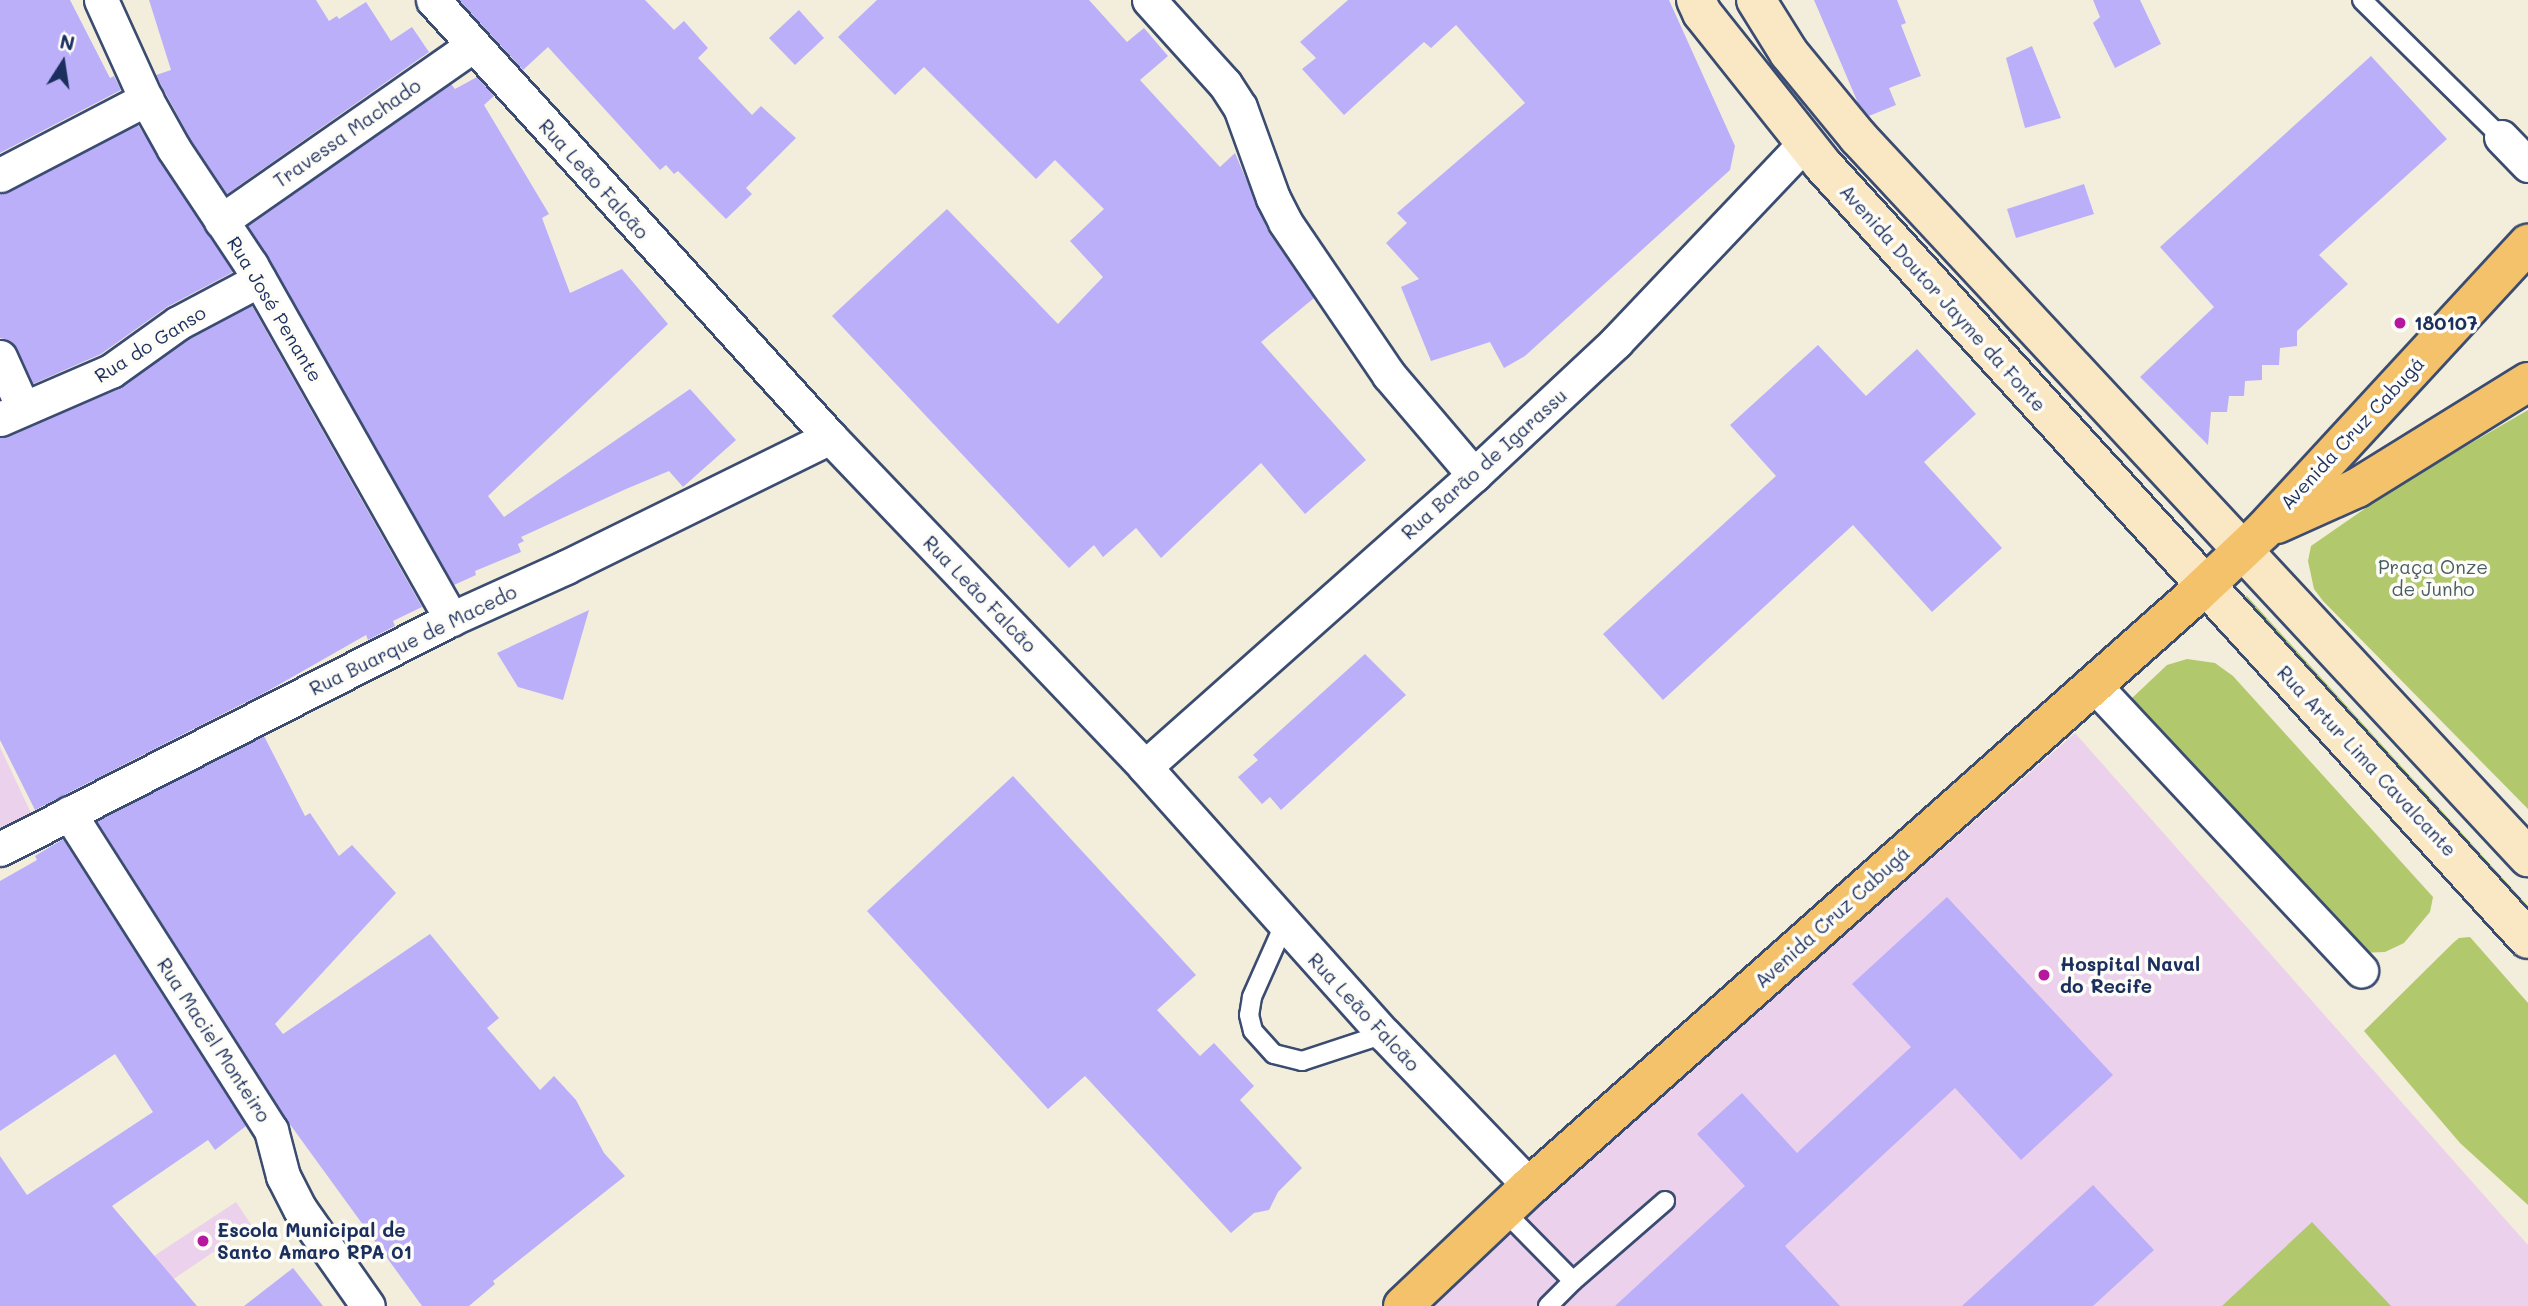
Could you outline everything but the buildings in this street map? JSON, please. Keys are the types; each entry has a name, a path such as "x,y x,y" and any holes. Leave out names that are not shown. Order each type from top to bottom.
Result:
{"main road":[{"name":"Avenida Doutor Jayme da Fonte","path":"1696,0 1702,13 1822,164 2205,584"},
{"path":"1756,0 1789,53 1858,137 2253,540 2528,857"},
{"name":"Avenida Cruz Cabugá","path":"1403,1306 1517,1198 2094,685 2253,540 2528,244"},
{"name":"Avenida Cruz Cabugá","path":"2253,540 2357,488 2528,382"},
{"name":"Rua Artur Lima Cavalcante","path":"2205,584 2528,939"}],"street":[{"name":"Rua José Penante","path":"101,0 146,99 259,280 451,619"},
{"name":"Rua Leão Falcão","path":"433,0 830,437 1145,767 1384,1034 1517,1198"},
{"path":"1149,0 1225,83 1240,107 1273,198 1285,222 1389,375 1474,475"},
{"name":"Travessa Machado","path":"221,221 472,46"},
{"path":"0,175 146,99"},
{"path":"2501,137 2528,165"},
{"name":"Rua Barão de Igarassu","path":"1145,767 1474,475 1616,342 1806,142"},
{"name":"Rua do Ganso","path":"11,413 111,371 178,323 259,280"},
{"path":"0,357 11,413"},
{"name":"Rua Buarque de Macedo","path":"0,849 451,619 566,567 830,437"},
{"path":"2094,685 2361,970"},
{"name":"Rua Maciel Monteiro","path":"69,813 271,1130 283,1176 300,1209 368,1306"}],"lane":[{"path":"2362,0 2501,137"},
{"path":"1284,925 1252,998 1249,1015 1253,1031 1274,1054 1302,1061 1384,1034"},
{"path":"1517,1198 1573,1281"},
{"path":"1548,1306 1665,1201"}],"shaded area":[{"name":"Hospital Naval do Recife","path":"2075,733 2528,1245 2528,1306 1434,1306 1522,1218"},
{"path":"0,747 32,815 0,831"},
{"name":"Escola Municipal de Santo Amaro RPA 01","path":"236,1202 252,1226 172,1280 95,1306 157,1261 154,1256"}],"green space":[{"name":"Praça Onze de Junho","path":"2528,410 2528,809 2323,601 2314,589 2308,561 2311,546 2399,485"},
{"path":"2247,596 2528,906 2528,922 2240,598"},
{"path":"2187,659 2215,663 2233,676 2433,897 2430,912 2404,943 2385,952 2359,953 2130,700 2167,665"},
{"path":"2470,937 2528,1003 2528,1205 2460,1143 2364,1031 2453,943 2459,938"},
{"path":"2312,1222 2391,1306 2222,1306"}],"place":[{"name":"180107","path":"2400,323"},
{"name":"Hospital Naval do Recife","path":"2044,975"},
{"name":"Escola Municipal de Santo Amaro RPA 01","path":"203,1241"}]}
